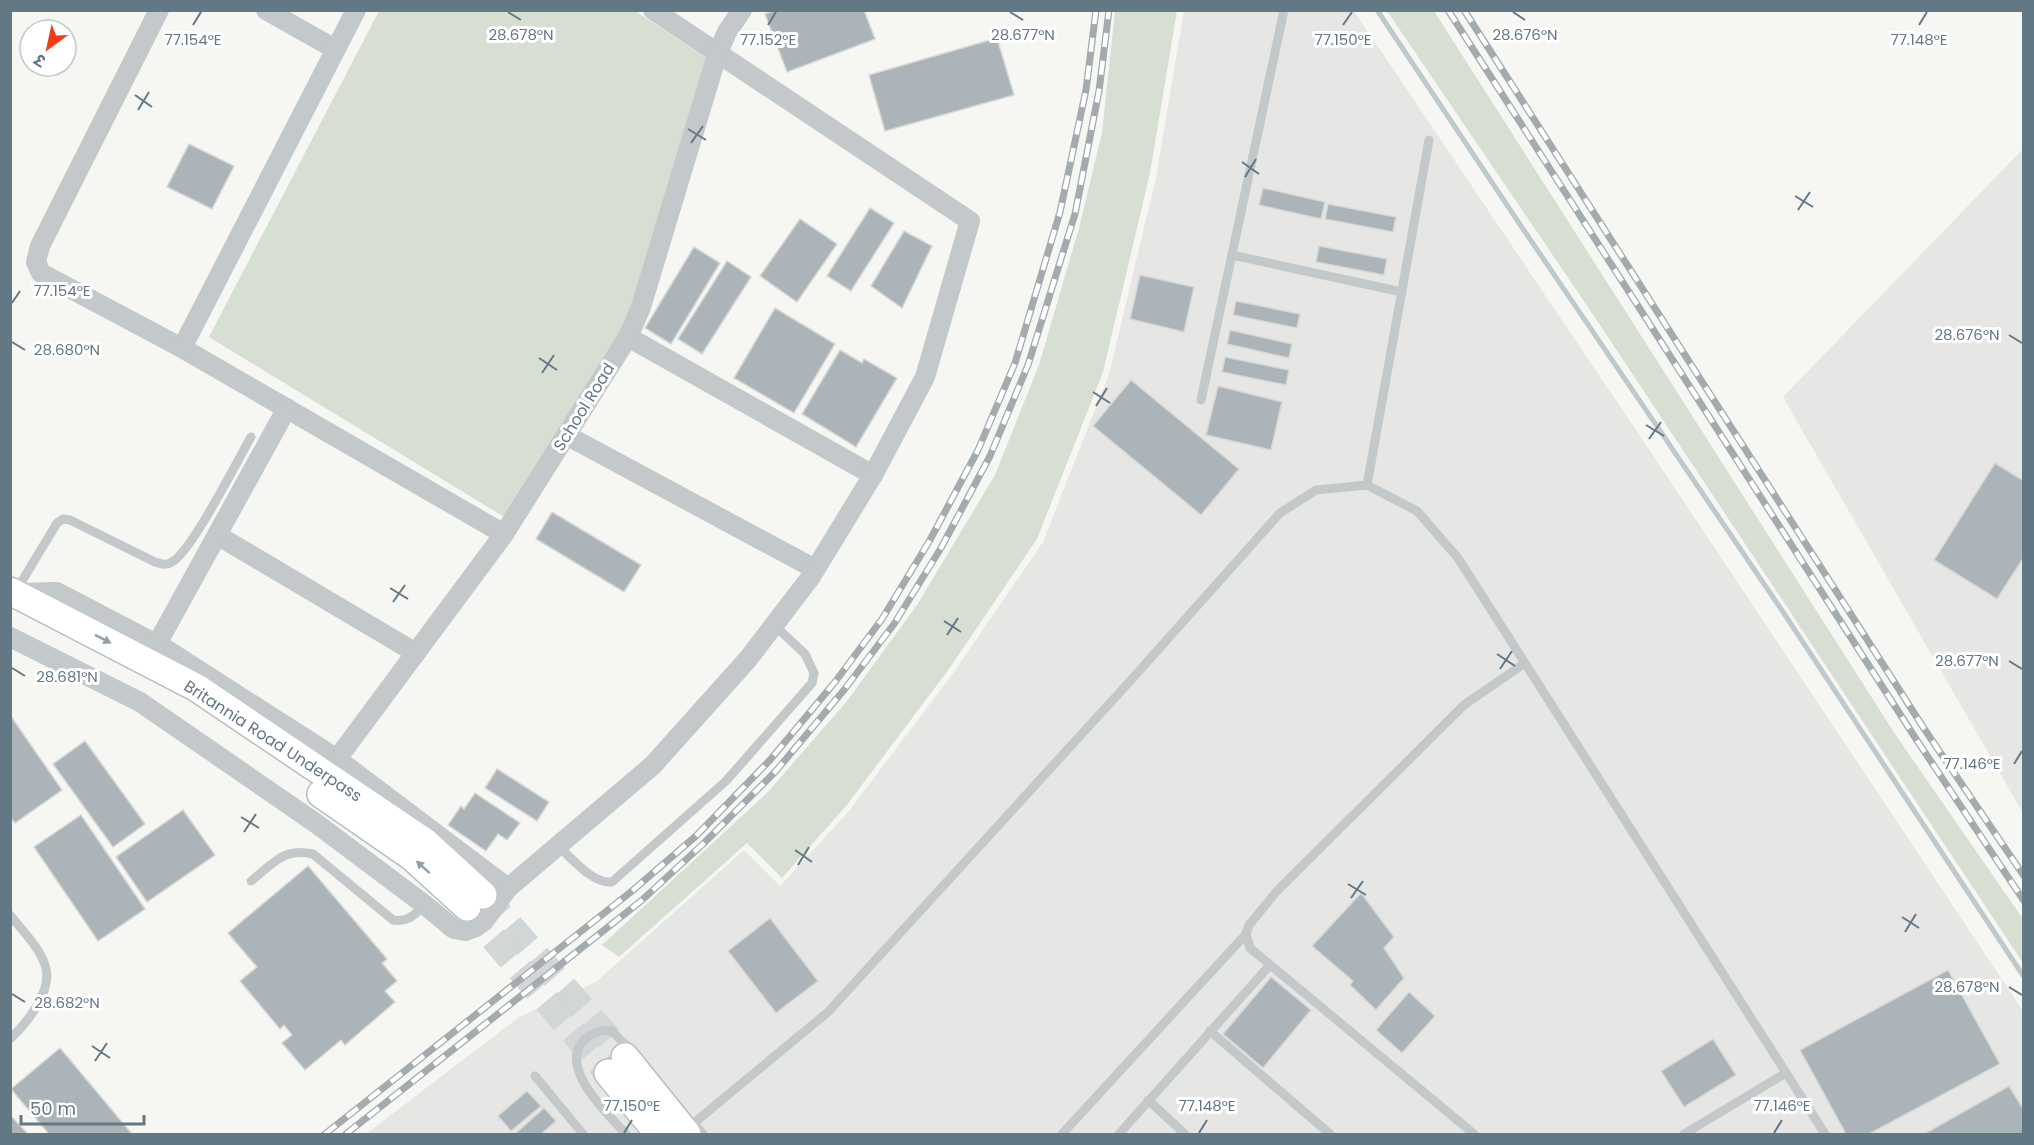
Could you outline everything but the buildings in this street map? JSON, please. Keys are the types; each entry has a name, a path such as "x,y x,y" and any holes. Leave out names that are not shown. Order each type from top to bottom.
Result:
{"main road":[{"name":"Britannia Road Underpass","path":"12,599 197,688 424,842 486,897"},
{"path":"659,1134 617,1065 689,1124"}],"street":[{"path":"159,10 40,246 36,262 41,273 182,348 504,534"},
{"path":"266,10 336,49"},
{"path":"182,348 356,10"},
{"path":"10,637 140,702 317,824 425,904 454,929 465,931 484,921 486,897 558,846 653,765 748,659 815,569 873,475 925,377 970,221 717,55 653,10"},
{"name":"School Road","path":"337,759 504,534 628,337 641,308 717,55 727,32 742,10"},
{"path":"628,337 873,475"},
{"path":"157,644 287,408"},
{"path":"566,435 815,569"},
{"path":"218,535 416,653"},
{"path":"12,599 57,592 157,644 337,759 486,897"}],"lane":[{"path":"1201,400 1284,10"},
{"path":"1367,485 1429,140"},
{"path":"1232,255 1402,292"},
{"path":"12,599 57,523 63,519 70,520 155,562 163,565 172,562 180,556 192,540 251,437"},
{"path":"703,1134 689,1124 828,1012 1280,513 1316,490 1367,485 1417,511 1458,558 1825,1134"},
{"path":"558,846 597,879 605,883 612,882 726,781 812,683 814,673 808,660 774,624"},
{"path":"1062,1134 1246,934 1249,925 1277,891 1464,705 1525,663"},
{"path":"251,881 286,854 300,851 313,854 393,920 402,922 410,918 425,904"},
{"path":"10,915 45,964 47,976 39,1004 25,1025 10,1039"},
{"path":"1246,934 1250,948 1474,1134"},
{"path":"1119,1134 1270,965"},
{"path":"626,1134 581,1079 577,1050 582,1041 600,1031 612,1030 663,1087"},
{"path":"1210,1031 1330,1134"},
{"path":"1684,1134 1786,1073"},
{"path":"535,1076 583,1134"},
{"path":"1148,1100 1185,1134"}],"shaded area":[{"path":"379,11 635,11 707,58 631,314 506,518 209,337"},
{"path":"1115,11 1177,11 1150,173 1103,372 1037,539 949,669 846,806 782,878 747,843 619,957 602,945 768,792 847,701 917,605 995,475 1039,365 1079,228 1102,133"},
{"path":"1184,11 1354,11 2023,1011 2023,1134 366,1134 519,1017 596,982 744,850 780,886 849,811 954,672 1043,542 1109,374 1156,178"},
{"path":"1387,11 1434,11 1895,734 2023,919 2023,963 1592,313"},
{"path":"2023,149 2023,813 1783,397"}],"waterway":[{"path":"1377,10 1779,606 2024,977"}],"tunnel":[{"path":"483,895 625,1057"},
{"path":"467,907 608,1073"}],"railway":[{"path":"325,1134 632,891 696,836 770,760 835,682 882,619 930,540 978,450 1015,363 1060,212 1086,90 1096,10"},
{"path":"346,1134 641,901 703,844 775,772 844,690 894,624 941,548 990,456 1028,365 1075,214 1099,91 1109,10"},
{"path":"1448,10 1916,739 2024,901"},
{"path":"1464,10 1925,730 2024,876"}]}
